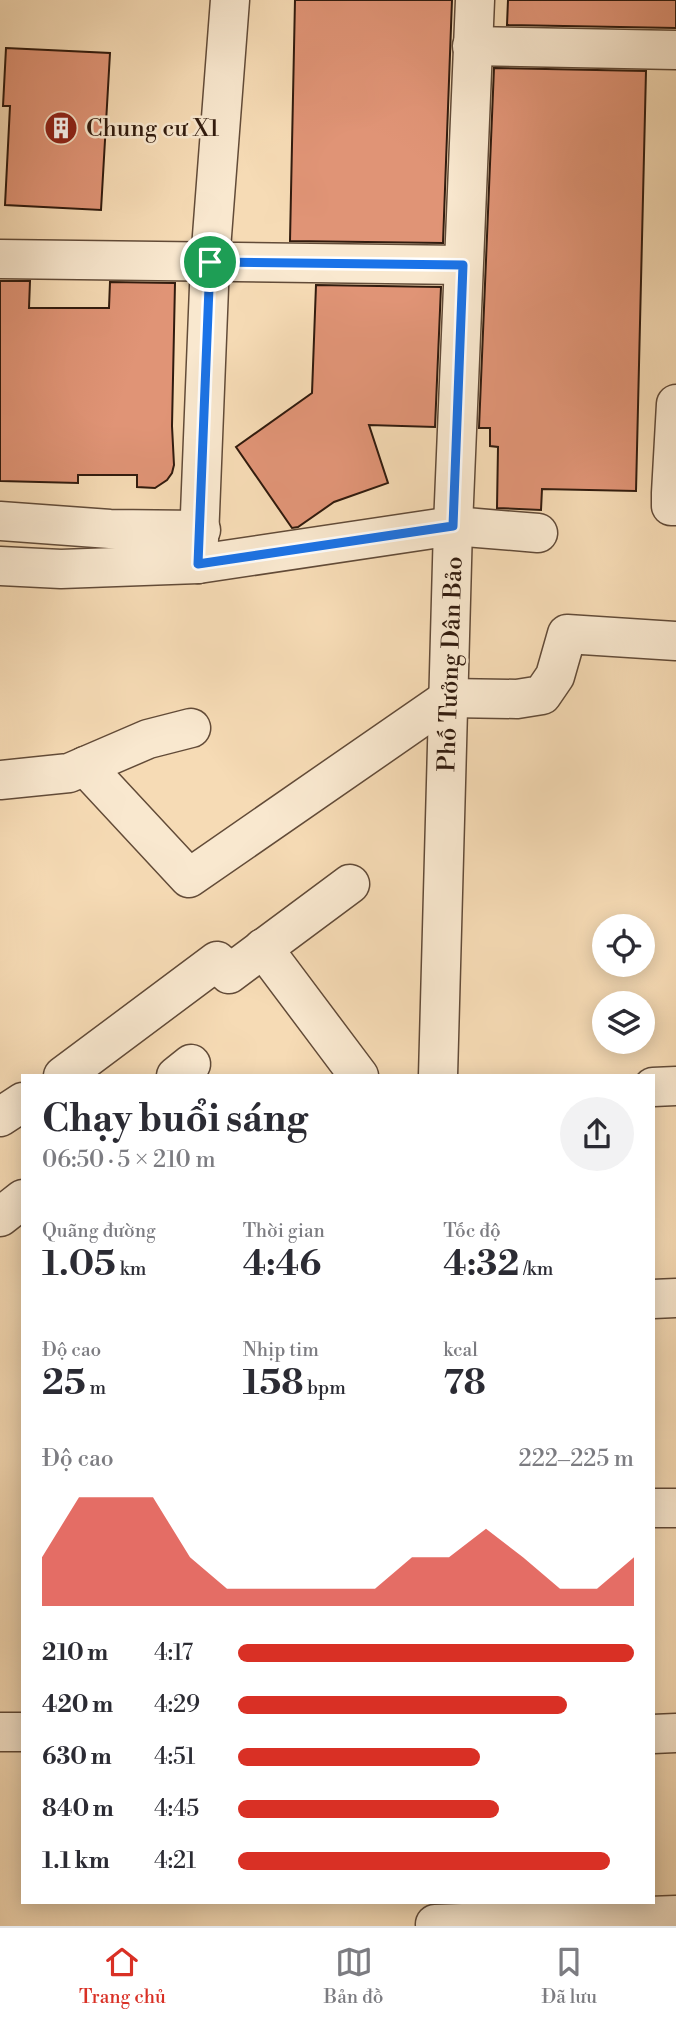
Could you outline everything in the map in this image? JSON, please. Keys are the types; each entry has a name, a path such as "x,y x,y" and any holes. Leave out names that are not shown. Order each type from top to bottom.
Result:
{"street":[{"path":"199,547 210,262 230,0"},
{"name":"Phố Tưởng Dân Bảo","path":"438,1074 453,526 475,0"},
{"path":"472,46 676,50"},
{"path":"0,259 463,265"},
{"path":"676,404 671,493 671,506 676,506"},
{"path":"0,521 110,529 199,547"},
{"path":"0,566 61,569 199,547 453,526 538,533"},
{"path":"85,766 189,878 449,698 517,699 542,695 555,676 567,634 676,641"},
{"path":"0,780 69,772 148,739 191,728"},
{"path":"66,1074 217,961 229,974 350,884"},
{"path":"263,948 358,1074"},
{"path":"655,1087 676,1086"},
{"path":"0,1117 21,1103"},
{"path":"0,1217 21,1201"},
{"path":"655,1298 676,1298"},
{"path":"655,1508 676,1508"},
{"path":"0,1732 21,1732"},
{"path":"655,1734 676,1734"},
{"path":"435,1917 676,1915"}],"building":[{"path":"295,0 452,0 443,243 290,241"},
{"path":"508,0 676,0 676,28 507,25"},
{"name":"Chung cư X1","path":"6,48 110,53 101,210 5,205 10,106 3,106"},
{"path":"494,68 646,71 636,491 542,489 541,510 497,508 498,447 490,446 490,428 479,428"},
{"path":"0,281 30,281 29,308 109,308 110,282 175,283 172,426 174,465 167,480 155,488 137,487 137,475 78,475 78,483 0,481"},
{"path":"316,285 441,287 435,427 369,425 388,483 334,502 298,527 292,528 236,447 312,393"}],"place":[{"name":"Chung cư X1","path":"61,128"}],"route":[{"path":"210,262 463,265 453,526 198,564 210,262"}]}
